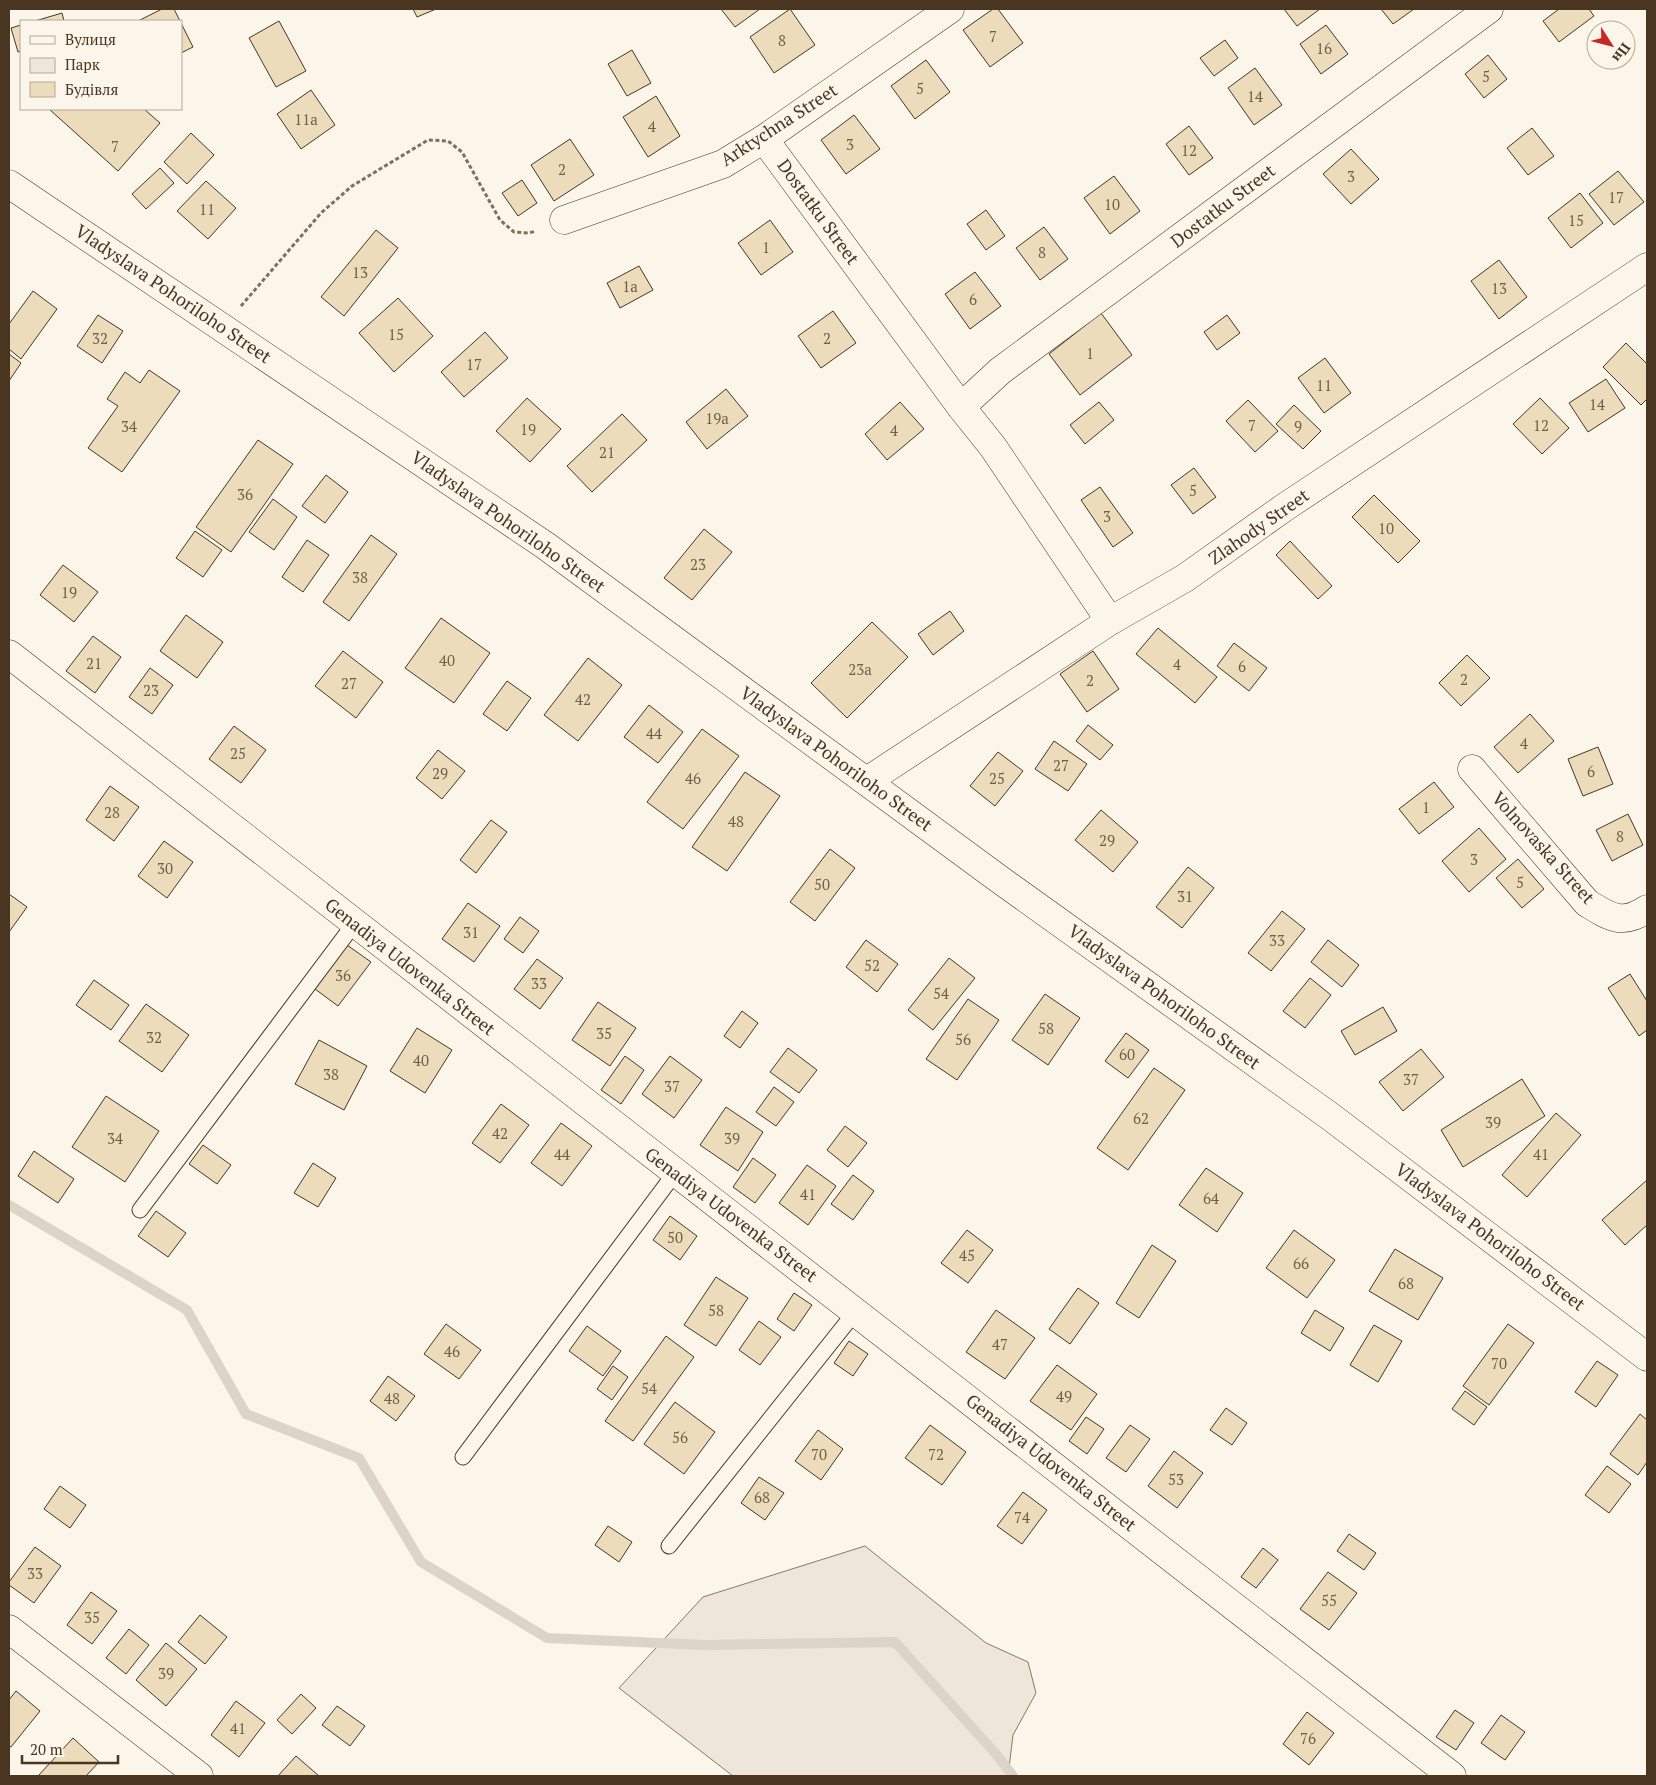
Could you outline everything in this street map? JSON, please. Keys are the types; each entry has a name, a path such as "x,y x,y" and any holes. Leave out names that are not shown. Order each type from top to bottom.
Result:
{"street":[{"name":"Arktychna Street","path":"564,220 723,164 764,139 950,9"},
{"name":"Dostatku Street","path":"961,407 1000,371 1489,9"},
{"name":"Dostatku Street","path":"764,139 961,407 993,447 1110,621"},
{"name":"Vladyslava Pohoriloho Street","path":"9,184 546,546 866,781 1324,1111 1647,1357"},
{"name":"Zlahody Street","path":"866,781 1110,621 1185,578 1294,502 1647,267"},
{"name":"Genadiya Udovenka Street","path":"12,664 354,924 856,1311 1452,1776"},
{"name":"Volnovaska Street","path":"1472,769 1587,902 1610,916 1634,918 1647,909"},
{"path":"9,1629 199,1776"}],"lane":[{"path":"140,1210 354,924"},
{"path":"463,1458 675,1172"},
{"path":"669,1546 856,1311"}],"path":[{"path":"223,327 320,213 371,173 428,140 448,140 462,152 500,220 514,232 529,234 564,220"}],"green space":[{"path":"865,1546 986,1643 1028,1662 1036,1693 1013,1735 1008,1776 733,1776 619,1688 703,1597"}],"building":[{"path":"162,9 174,9 180,20 140,20"},
{"path":"413,9 436,9 417,17"},
{"path":"721,9 760,9 735,27"},
{"path":"790,9 815,45 774,73 750,37"},
{"path":"993,9 998,9 1023,43 990,67 963,30"},
{"path":"1284,9 1320,9 1297,26"},
{"path":"1381,9 1414,9 1393,24"},
{"path":"1559,9 1589,9 1594,16 1586,20 1586,22 1559,42 1543,21"},
{"path":"62,13 64,20 38,20"},
{"path":"279,21 306,71 276,87 249,38"},
{"path":"20,25 20,51 18,52 11,28"},
{"path":"182,25 193,47 182,52"},
{"path":"1326,25 1348,54 1321,74 1300,44"},
{"path":"1225,40 1238,58 1214,76 1200,58"},
{"path":"632,50 651,83 627,96 608,64"},
{"path":"1488,55 1507,79 1484,98 1465,74"},
{"path":"926,60 950,92 915,119 891,86"},
{"path":"1255,68 1282,105 1254,125 1228,88"},
{"path":"311,90 335,125 301,149 277,114"},
{"path":"656,96 680,136 648,157 623,117"},
{"path":"50,110 145,110 160,123 118,171"},
{"path":"854,115 880,149 846,174 821,140"},
{"path":"1189,126 1213,158 1189,175 1166,144"},
{"path":"1532,128 1554,156 1528,175 1507,148"},
{"path":"191,133 214,155 187,184 164,162"},
{"path":"570,139 594,175 554,201 531,165"},
{"path":"1351,149 1379,179 1351,204 1323,174"},
{"path":"160,168 174,183 146,209 132,194"},
{"path":"1618,171 1644,202 1614,225 1589,194"},
{"path":"1114,176 1140,211 1110,234 1084,198"},
{"path":"522,180 537,203 518,216 502,193"},
{"path":"206,181 236,208 208,239 177,211"},
{"path":"1580,193 1603,223 1571,248 1548,218"},
{"path":"986,210 1005,236 986,250 967,224"},
{"path":"770,220 793,252 761,275 738,243"},
{"path":"1044,227 1068,259 1040,280 1016,248"},
{"path":"376,230 398,248 344,316 321,297"},
{"path":"1499,260 1527,297 1499,319 1471,281"},
{"path":"639,266 653,290 620,308 607,283"},
{"path":"975,272 1001,306 970,329 945,294"},
{"path":"33,291 57,309 21,359 9,349 9,324"},
{"path":"398,298 433,336 394,372 359,333"},
{"path":"833,311 856,343 821,368 798,336"},
{"path":"1101,313 1132,355 1080,395 1049,354"},
{"path":"98,315 123,331 102,363 77,346"},
{"path":"1227,315 1240,333 1217,350 1204,332"},
{"path":"485,332 508,358 464,397 441,372"},
{"path":"1626,343 1647,364 1647,399 1641,405 1603,367"},
{"path":"9,354 21,363 9,381"},
{"path":"1325,358 1351,393 1324,413 1298,378"},
{"path":"149,370 180,391 122,472 88,448 118,406 107,399 125,372 140,383"},
{"path":"1606,379 1625,408 1588,432 1569,403"},
{"path":"726,389 748,416 707,449 686,422"},
{"path":"527,398 561,429 530,462 496,431"},
{"path":"1540,398 1569,428 1542,454 1513,424"},
{"path":"1248,400 1278,431 1255,452 1226,421"},
{"path":"900,402 924,429 887,460 865,434"},
{"path":"1099,402 1114,420 1085,444 1070,425"},
{"path":"1294,405 1321,431 1303,449 1276,424"},
{"path":"622,414 647,440 592,492 567,466"},
{"path":"258,440 293,464 231,552 196,527"},
{"path":"1194,468 1216,497 1193,514 1171,485"},
{"path":"326,475 348,492 325,523 302,506"},
{"path":"1100,487 1133,533 1113,547 1081,500"},
{"path":"1374,495 1420,541 1398,563 1352,517"},
{"path":"273,499 297,517 274,550 249,532"},
{"path":"704,529 732,552 692,600 664,578"},
{"path":"195,531 222,550 203,577 176,558"},
{"path":"371,535 397,554 349,621 323,602"},
{"path":"307,540 329,555 303,592 282,577"},
{"path":"1290,541 1332,586 1318,599 1276,555"},
{"path":"63,565 98,592 74,622 40,595"},
{"path":"950,611 964,631 933,655 918,634"},
{"path":"186,615 223,642 197,678 160,651"},
{"path":"441,618 490,653 454,703 405,668"},
{"path":"872,622 908,657 847,718 811,683"},
{"path":"1158,628 1217,677 1195,703 1136,654"},
{"path":"93,636 121,657 95,693 66,671"},
{"path":"1234,643 1267,668 1249,691 1217,666"},
{"path":"343,651 383,682 356,718 315,686"},
{"path":"1093,651 1119,689 1087,712 1060,674"},
{"path":"1467,655 1490,678 1461,706 1439,683"},
{"path":"588,658 622,685 578,741 544,715"},
{"path":"150,668 173,685 152,714 129,697"},
{"path":"507,681 531,698 507,731 483,714"},
{"path":"649,705 683,732 658,763 624,737"},
{"path":"1530,714 1554,741 1518,773 1494,747"},
{"path":"1088,725 1113,745 1100,760 1076,741"},
{"path":"234,726 266,750 241,783 209,759"},
{"path":"702,729 739,756 683,829 647,802"},
{"path":"1054,741 1087,764 1068,791 1035,769"},
{"path":"1598,747 1613,784 1583,796 1568,759"},
{"path":"438,750 465,771 442,799 416,778"},
{"path":"998,752 1023,771 995,806 970,786"},
{"path":"745,772 780,796 727,871 692,847"},
{"path":"1434,782 1454,807 1419,834 1399,809"},
{"path":"110,786 139,807 114,841 86,820"},
{"path":"1101,810 1138,842 1113,872 1075,840"},
{"path":"1628,814 1643,845 1612,861 1596,830"},
{"path":"491,820 507,832 476,873 460,860"},
{"path":"1479,828 1506,859 1469,892 1442,861"},
{"path":"164,841 193,862 167,898 138,876"},
{"path":"830,849 855,868 815,921 790,902"},
{"path":"1518,859 1544,889 1522,908 1496,878"},
{"path":"1188,867 1214,888 1182,928 1156,907"},
{"path":"9,894 27,907 9,932"},
{"path":"468,903 500,926 474,962 442,939"},
{"path":"1282,911 1305,929 1271,971 1248,953"},
{"path":"520,917 539,931 523,953 504,939"},
{"path":"866,940 898,964 877,992 846,967"},
{"path":"1328,940 1359,965 1342,987 1311,962"},
{"path":"347,945 371,962 338,1006 315,989"},
{"path":"949,958 975,978 933,1030 908,1010"},
{"path":"537,959 563,978 540,1009 514,989"},
{"path":"1630,974 1647,1001 1647,1030 1639,1036 1608,988"},
{"path":"1310,978 1331,995 1305,1028 1283,1011"},
{"path":"94,980 129,1005 111,1030 76,1005"},
{"path":"1045,994 1080,1018 1048,1065 1012,1040"},
{"path":"968,999 999,1020 957,1080 926,1059"},
{"path":"598,1002 636,1028 610,1066 572,1040"},
{"path":"146,1004 189,1035 162,1072 119,1041"},
{"path":"1383,1007 1397,1031 1355,1055 1341,1031"},
{"path":"742,1011 758,1023 740,1048 724,1036"},
{"path":"417,1028 452,1050 425,1093 390,1071"},
{"path":"1126,1033 1149,1050 1128,1078 1105,1061"},
{"path":"319,1040 367,1066 344,1110 295,1084"},
{"path":"788,1048 817,1070 799,1093 770,1072"},
{"path":"1421,1049 1444,1077 1403,1111 1379,1082"},
{"path":"625,1056 644,1070 621,1104 601,1090"},
{"path":"670,1056 702,1080 674,1118 642,1094"},
{"path":"1154,1068 1185,1090 1128,1170 1097,1148"},
{"path":"1522,1079 1545,1116 1463,1167 1441,1130"},
{"path":"774,1087 794,1102 776,1126 756,1112"},
{"path":"106,1096 159,1131 125,1182 72,1147"},
{"path":"501,1104 529,1125 500,1163 472,1143"},
{"path":"726,1107 763,1132 738,1171 700,1145"},
{"path":"1556,1113 1581,1135 1527,1197 1502,1175"},
{"path":"561,1123 592,1146 562,1186 531,1163"},
{"path":"845,1126 867,1143 848,1167 827,1150"},
{"path":"203,1145 231,1165 217,1184 189,1164"},
{"path":"34,1151 74,1179 58,1203 18,1176"},
{"path":"753,1158 776,1175 755,1203 733,1187"},
{"path":"313,1163 336,1178 318,1207 294,1193"},
{"path":"807,1165 836,1186 808,1225 779,1203"},
{"path":"1206,1168 1243,1193 1217,1232 1179,1205"},
{"path":"853,1175 874,1191 853,1220 831,1204"},
{"path":"1647,1180 1647,1225 1625,1245 1602,1220"},
{"path":"156,1211 186,1233 168,1257 138,1236"},
{"path":"670,1216 697,1236 680,1260 653,1240"},
{"path":"967,1230 993,1250 968,1283 941,1263"},
{"path":"1294,1230 1335,1260 1307,1298 1266,1268"},
{"path":"1152,1245 1176,1261 1139,1318 1116,1303"},
{"path":"1395,1249 1443,1278 1418,1320 1369,1291"},
{"path":"716,1277 748,1298 716,1346 684,1325"},
{"path":"1078,1288 1099,1303 1070,1344 1049,1329"},
{"path":"794,1293 812,1305 794,1331 777,1319"},
{"path":"996,1310 1035,1338 1005,1379 966,1352"},
{"path":"1315,1310 1344,1328 1330,1351 1301,1333"},
{"path":"759,1321 781,1337 760,1365 739,1350"},
{"path":"446,1324 481,1350 459,1379 424,1354"},
{"path":"1508,1324 1534,1343 1489,1405 1463,1386"},
{"path":"1374,1325 1402,1341 1378,1382 1350,1365"},
{"path":"587,1326 621,1351 603,1376 569,1351"},
{"path":"666,1336 694,1357 633,1441 605,1421"},
{"path":"849,1341 868,1354 853,1376 834,1363"},
{"path":"1597,1361 1618,1375 1596,1407 1575,1392"},
{"path":"1057,1365 1097,1394 1071,1430 1030,1401"},
{"path":"613,1366 628,1377 612,1400 597,1389"},
{"path":"388,1376 415,1396 396,1421 370,1401"},
{"path":"1465,1391 1487,1407 1474,1425 1452,1409"},
{"path":"675,1402 715,1432 684,1474 644,1444"},
{"path":"1226,1408 1247,1423 1232,1445 1210,1430"},
{"path":"1640,1414 1647,1420 1647,1462 1638,1475 1610,1454"},
{"path":"1086,1417 1104,1429 1087,1454 1069,1441"},
{"path":"930,1425 966,1452 942,1485 905,1458"},
{"path":"1130,1425 1150,1439 1126,1472 1106,1458"},
{"path":"818,1430 843,1449 821,1480 795,1461"},
{"path":"1174,1451 1203,1473 1177,1508 1148,1486"},
{"path":"1607,1466 1631,1484 1609,1513 1585,1495"},
{"path":"759,1477 784,1493 765,1520 741,1503"},
{"path":"60,1486 86,1505 70,1528 44,1509"},
{"path":"1023,1492 1047,1510 1022,1544 997,1526"},
{"path":"608,1526 632,1542 619,1562 595,1545"},
{"path":"1349,1534 1376,1553 1364,1570 1337,1551"},
{"path":"35,1547 61,1566 34,1603 9,1585 9,1582"},
{"path":"1263,1548 1278,1560 1256,1588 1241,1577"},
{"path":"1328,1572 1357,1593 1329,1630 1300,1609"},
{"path":"91,1592 117,1611 92,1644 67,1625"},
{"path":"200,1615 227,1637 205,1664 178,1642"},
{"path":"129,1629 149,1645 126,1674 106,1658"},
{"path":"166,1643 197,1669 166,1706 136,1680"},
{"path":"16,1691 40,1711 11,1747 9,1746 9,1700"},
{"path":"301,1694 316,1708 292,1734 277,1720"},
{"path":"236,1701 265,1723 239,1757 211,1735"},
{"path":"337,1706 365,1726 350,1746 322,1725"},
{"path":"1455,1710 1474,1723 1456,1750 1436,1737"},
{"path":"1307,1712 1334,1733 1309,1765 1283,1744"},
{"path":"1501,1715 1525,1732 1505,1760 1481,1743"},
{"path":"73,1738 99,1762 86,1776 38,1776"},
{"path":"296,1756 319,1776 278,1776"}],"waterway":[{"path":"9,1205 187,1310 246,1414 359,1458 421,1562 547,1638 704,1645 895,1642 996,1754 1013,1776"}]}
